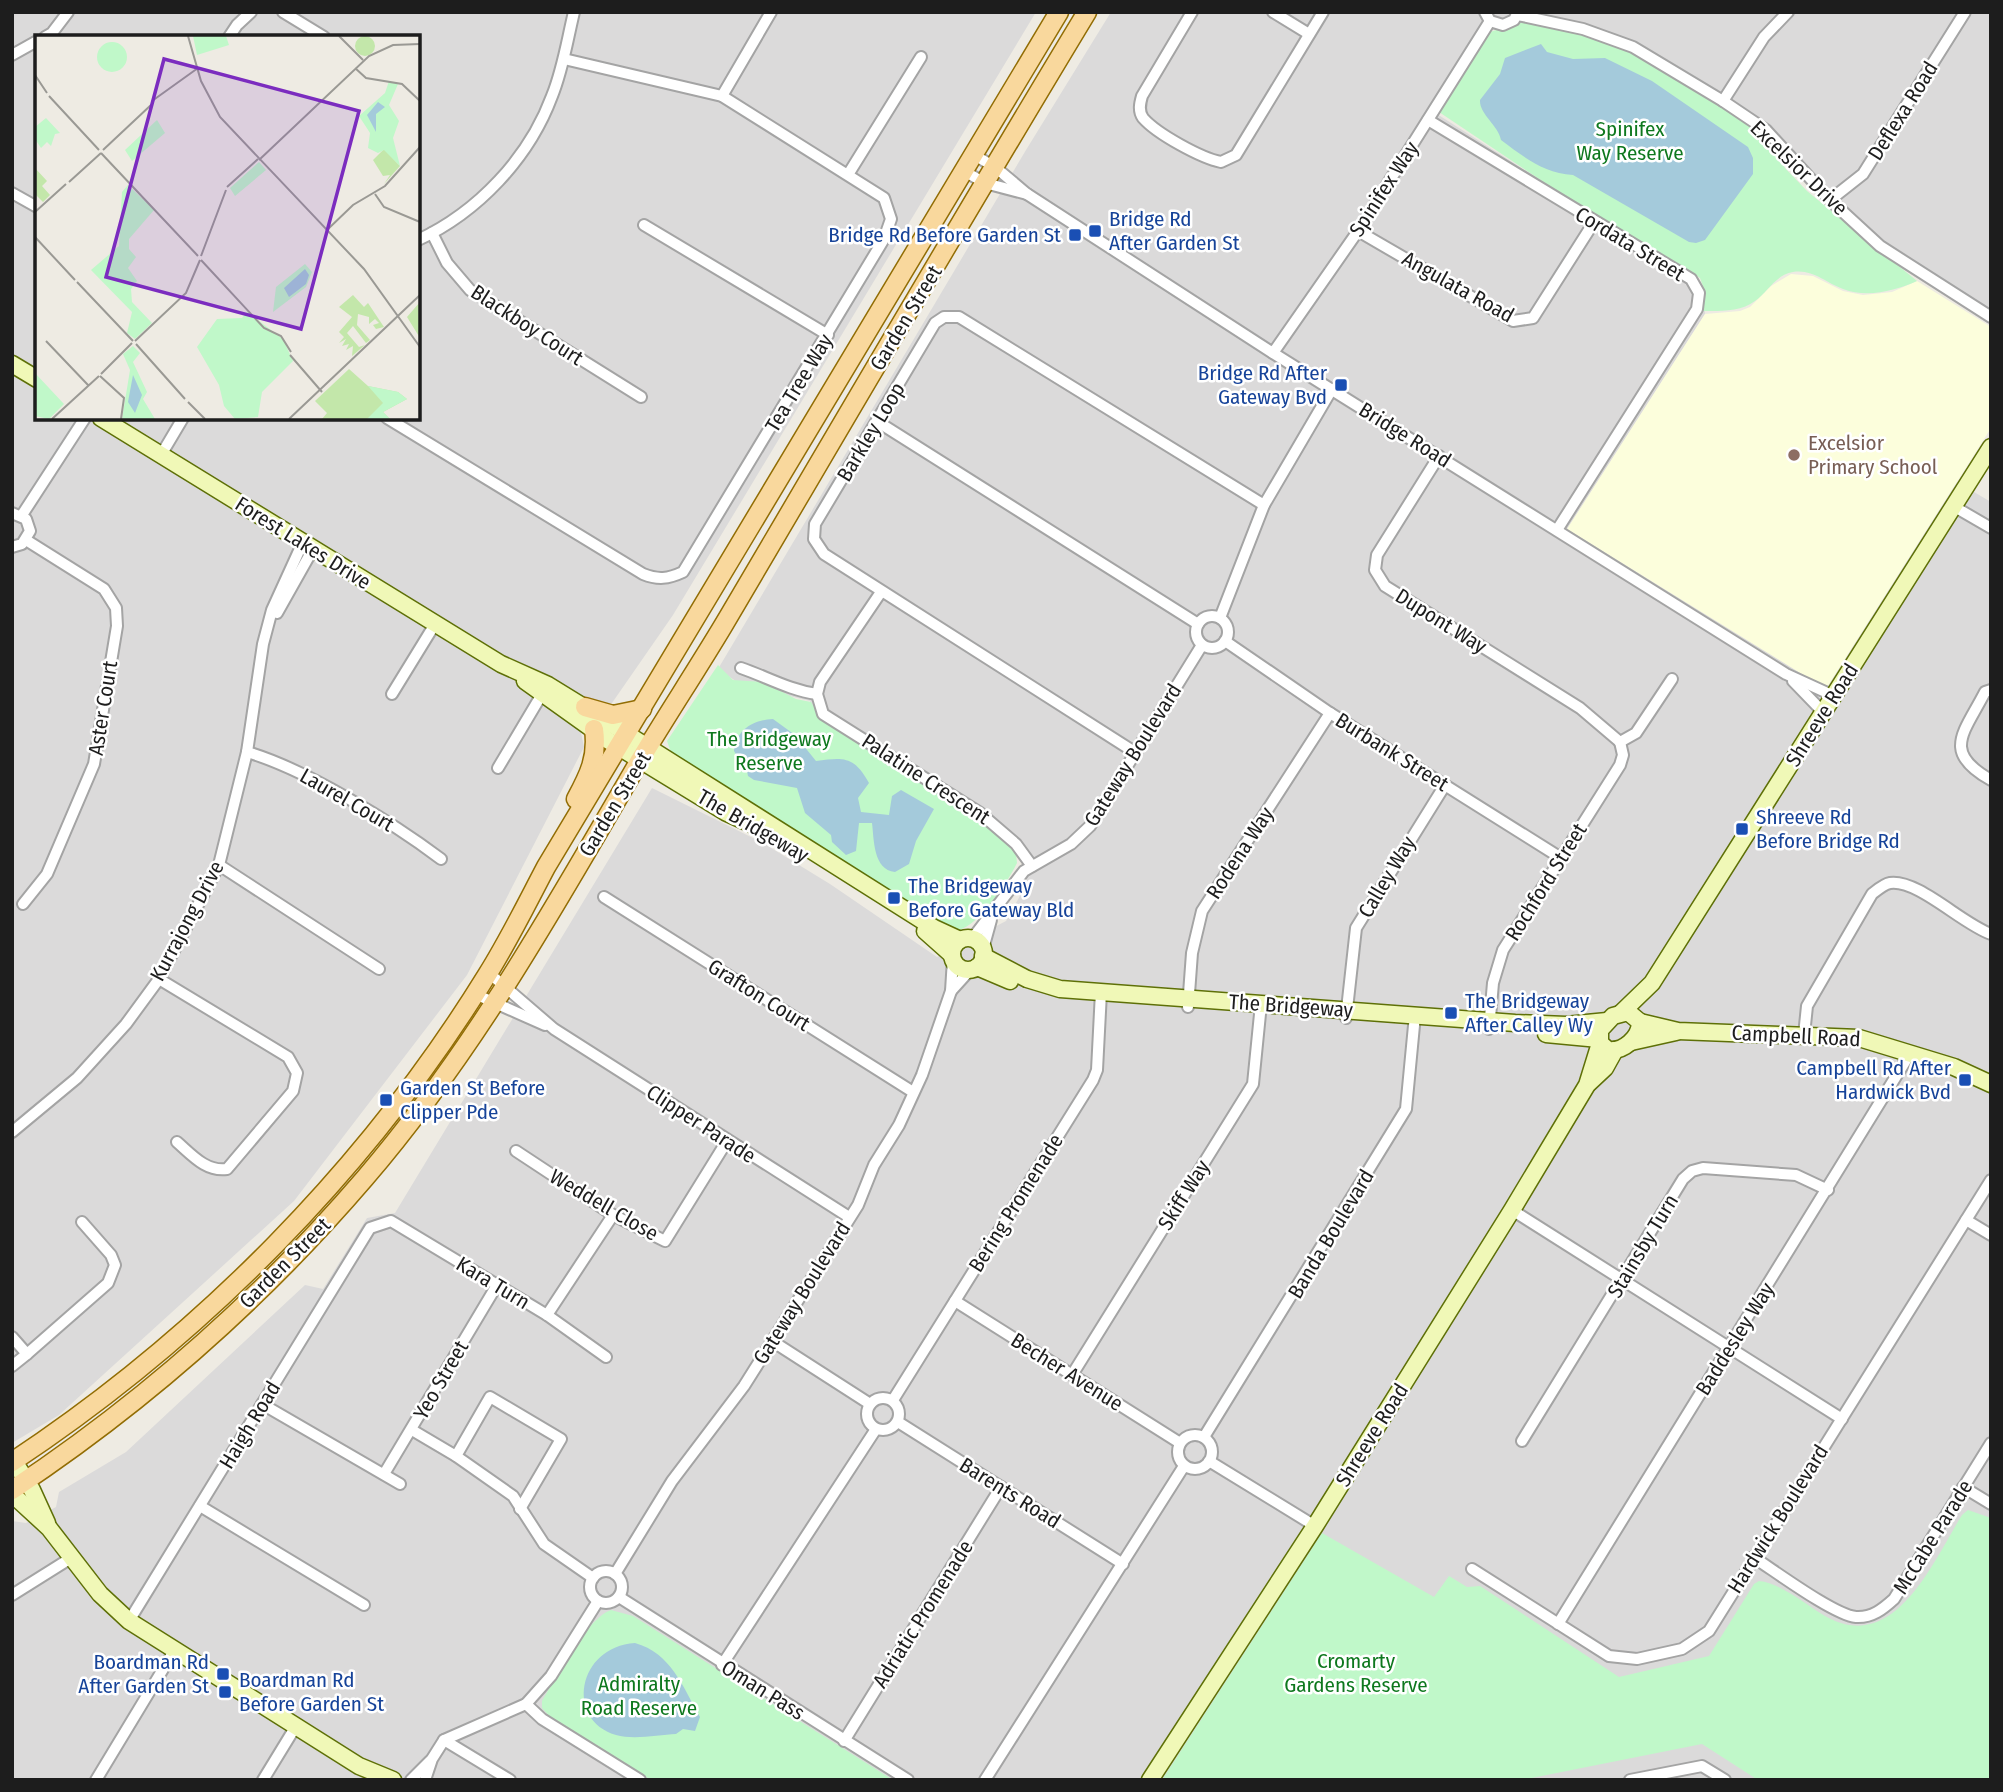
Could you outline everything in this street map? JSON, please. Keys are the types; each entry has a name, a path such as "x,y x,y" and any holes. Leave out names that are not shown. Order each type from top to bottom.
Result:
{"main road":[{"name":"Garden Street","path":"13,1462 69,1425 130,1376 269,1250 386,1118 489,973 546,867 1059,12"},
{"name":"Garden Street","path":"17,1488 156,1383 316,1233 368,1175 461,1051 505,984 645,754 1087,12"},
{"path":"585,707 613,715 642,709"},
{"path":"546,867 549,844 591,772 596,752 594,729"}],"street":[{"path":"52,35 68,12"},
{"path":"230,35 237,24 251,12"},
{"path":"284,12 321,35"},
{"path":"420,239 464,213 501,179 532,138 552,97 574,12"},
{"path":"722,96 771,12"},
{"path":"1192,12 1142,96 1139,106 1142,117 1203,158 1221,163 1236,155 1323,12"},
{"path":"1273,12 1309,34"},
{"path":"1723,101 1764,37 1788,12"},
{"name":"Deflexa Road","path":"1830,200 1863,174 1965,12"},
{"path":"1488,17 1503,25 1518,13"},
{"name":"Excelsior Drive","path":"1518,13 1583,29 1633,47 1723,101 1766,130 1830,200 1880,246 1991,317"},
{"name":"Spinifex Way","path":"1273,353 1357,231 1428,120 1488,17"},
{"path":"12,55 35,42"},
{"path":"849,173 921,57"},
{"name":"Tea Tree Way","path":"390,420 643,574 665,579 683,572 884,239 891,219 884,198 849,173 722,96 564,59"},
{"name":"Cordata Street","path":"1428,120 1691,279 1699,293 1697,309 1557,530"},
{"name":"Bridge Road","path":"974,155 995,167 1027,194 1273,353 1786,674 1833,696"},
{"name":"Bridge Road","path":"964,171 985,183 1027,194"},
{"path":"12,192 35,206"},
{"name":"Angulata Road","path":"1357,231 1513,321 1521,322 1532,318 1594,222"},
{"path":"643,225 828,335"},
{"name":"Blackboy Court","path":"432,233 447,263 470,290 641,397"},
{"name":"Barkley Loop","path":"1136,753 824,554 814,539 815,524 935,323 944,317 959,317 1264,505"},
{"path":"12,364 35,378"},
{"path":"1220,618 1264,505 1332,389"},
{"path":"12,547 26,540 29,525 17,514 84,420"},
{"name":"Forest Lakes Drive","path":"104,420 506,667 545,690 585,707 624,741"},
{"path":"161,455 182,420"},
{"path":"878,422 1198,624"},
{"name":"Shreeve Road","path":"1587,1085 1605,1068 1615,1050 1637,1036 1639,1020 1652,983 1991,446"},
{"name":"Dupont Way","path":"1439,456 1377,555 1375,570 1385,586 1580,708 1620,742"},
{"path":"1954,506 1991,528"},
{"name":"Aster Court","path":"23,904 47,874 94,765 117,626 116,608 104,589 26,540"},
{"name":"Kurrajong Drive","path":"13,1129 77,1078 126,1024 159,979 219,865 247,752 260,657 281,589 308,545"},
{"path":"741,668 767,677 791,690 817,694 820,682 881,592"},
{"path":"1207,617 1220,618 1227,627 1225,641 1216,648 1202,645 1196,636 1198,624 1207,617"},
{"path":"393,694 435,624"},
{"name":"Burbank Street","path":"1225,641 1330,713 1561,858"},
{"name":"Gateway Boulevard","path":"615,1574 672,1481 744,1386 858,1205 874,1165 899,1125 951,991 994,911 1012,883 1032,866 1071,844 1090,827 1202,645"},
{"name":"Bridge Road","path":"1786,674 1824,712"},
{"path":"1620,742 1636,733 1671,679"},
{"path":"498,768 545,690"},
{"name":"Forest Lakes Drive","path":"545,690 594,729 624,741"},
{"path":"1991,690 1985,692 1961,739 1961,755 1970,768 1991,780"},
{"name":"Palatine Crescent","path":"817,694 823,714 980,813 1016,844 1032,866"},
{"name":"Rodena Way","path":"1188,1003 1192,953 1202,911 1330,713"},
{"name":"The Bridgeway","path":"624,741 725,812 771,834 923,930 969,954 1049,987 1101,996 1490,1025 1566,1025 1614,1017"},
{"name":"Rochford Street","path":"1490,1025 1493,982 1503,950 1620,765 1623,755 1620,742"},
{"name":"Laurel Court","path":"247,752 278,761 414,838 441,859"},
{"name":"Calley Way","path":"1347,1014 1356,928 1445,785"},
{"path":"219,865 379,969"},
{"path":"1804,1035 1807,1006 1872,894 1887,883 1906,884 1974,928 1991,934"},
{"name":"Grafton Court","path":"604,897 913,1092"},
{"name":"Gateway Boulevard","path":"951,991 969,954"},
{"name":"Clipper Parade","path":"489,973 554,1028 849,1217"},
{"path":"159,979 288,1057 297,1073 293,1091 227,1169 217,1171 206,1167 177,1142"},
{"name":"Shreeve Road","path":"1150,1780 1315,1527 1587,1085 1600,1041 1600,1030 1652,983"},
{"name":"Clipper Parade","path":"475,994 554,1028"},
{"name":"Bering Promenade","path":"893,1401 1093,1080 1097,1070 1101,996"},
{"name":"Skiff Way","path":"1073,1375 1253,1084 1261,1008"},
{"path":"1614,1017 1628,1012 1639,1020"},
{"name":"Banda Boulevard","path":"1204,1437 1406,1109 1415,1020"},
{"name":"Campbell Road","path":"1639,1020 1678,1031 1859,1038 1911,1052 1991,1084"},
{"name":"The Bridgeway","path":"1490,1025 1600,1041"},
{"name":"Campbell Road","path":"1631,1042 1678,1031"},
{"path":"1600,1041 1608,1050 1615,1050"},
{"name":"Baddesley Way","path":"1558,1624 1911,1052"},
{"name":"Weddell Close","path":"516,1151 613,1215 665,1241 727,1141"},
{"name":"Stainsby Turn","path":"1522,1441 1683,1180 1692,1171 1703,1168 1796,1175 1828,1190"},
{"name":"Hardwick Boulevard","path":"1472,1569 1609,1656 1622,1660 1682,1649 1709,1631 1991,1180"},
{"path":"1512,1210 1842,1419"},
{"name":"Kara Turn","path":"370,1228 391,1221 547,1315 613,1215"},
{"path":"1966,1220 1991,1235"},
{"path":"12,1366 108,1283 113,1275 115,1265 111,1255 82,1222"},
{"name":"Haigh Road","path":"129,1621 370,1228"},
{"name":"Yeo Street","path":"384,1474 497,1285"},
{"name":"Becher Avenue","path":"955,1301 1180,1443"},
{"path":"547,1315 606,1357"},
{"path":"12,1337 27,1354"},
{"path":"772,1341 870,1404"},
{"path":"456,1455 490,1397 561,1439 520,1509"},
{"path":"881,1398 893,1401 899,1408 898,1422 888,1430 876,1429 867,1418 870,1404 881,1398"},
{"path":"262,1404 400,1484"},
{"name":"Barents Road","path":"898,1422 1123,1564"},
{"path":"722,1665 876,1429"},
{"path":"412,1430 456,1455 513,1496 544,1544 593,1578"},
{"path":"1189,1435 1204,1437 1212,1448 1209,1461 1198,1469 1184,1466 1178,1455 1180,1443 1189,1435"},
{"name":"McCabe Parade","path":"1753,1558 1842,1613 1870,1616 1894,1599 1991,1443"},
{"path":"1209,1461 1315,1527"},
{"path":"13,1462 17,1488 105,1600 129,1621 359,1766 393,1780"},
{"path":"985,1780 1184,1466"},
{"name":"Adriatic Promenade","path":"844,1741 1001,1487"},
{"path":"1963,1488 1991,1504"},
{"path":"200,1506 364,1605"},
{"path":"12,1595 71,1558"},
{"path":"600,1572 615,1574 622,1589 619,1597 611,1602 598,1601 592,1595 593,1578 600,1572"},
{"name":"Oman Pass","path":"619,1597 722,1665 908,1780"},
{"path":"411,1780 432,1759 444,1740 526,1704 551,1676 598,1601"},
{"path":"96,1780 174,1651"},
{"path":"526,1704 542,1719 640,1780"},
{"path":"263,1780 296,1726"},
{"path":"444,1740 510,1780"},
{"path":"425,1780 432,1759"},
{"path":"359,1766 372,1780"},
{"path":"1630,1780 1702,1766 1725,1780"}],"shaded area":[{"path":"12,12 1036,12 673,615 612,703 598,705 581,733 584,747 467,975 294,1201 59,1415 12,1443"},
{"path":"1111,12 1991,12 1991,324 1880,255 1771,150 1539,25 1491,30 1437,114 1701,282 1705,314 1568,528 1826,688 1957,482 1991,502 1991,1780 12,1780 12,1521 26,1523 56,1507 59,1492 126,1452 305,1285 323,1289 367,1218 395,1213 652,788 763,843 830,884 937,957 1006,921 1027,883 1024,863 995,830 815,717 810,701 740,684 718,669 1026,150"},
{"name":"Excelsior Primary School","path":"1791,274 1813,276 1843,291 1863,295 1892,292 1917,281 1991,327 1991,428 1826,689 1567,529 1705,314 1740,311 1750,307 1771,286"}],"green space":[{"name":"Spinifex Way Reserve","path":"1531,20 1632,49 1767,136 1785,168 1807,191 1917,281 1900,288 1862,293 1843,289 1807,273 1793,272 1776,280 1749,305 1730,310 1703,311 1704,289 1700,278 1566,197 1436,110 1486,33"},
{"name":"The Bridgeway Reserve","path":"718,665 733,680 763,682 796,699 811,702 820,717 995,829 1016,854 1017,863 1006,883 981,915 962,929 952,932 672,755 667,741"},
{"name":"Cromarty Gardens Reserve","path":"1968,1510 1991,1518 1991,1780 1758,1780 1702,1744 1521,1780 1162,1780 1322,1533 1434,1597 1449,1576 1467,1587 1480,1586 1619,1677 1709,1656 1754,1584 1759,1581 1785,1590 1825,1616 1850,1625 1871,1624 1891,1614 1909,1598 1962,1515"},
{"name":"Admiralty Road Reserve","path":"611,1610 633,1616 893,1780 651,1780 551,1718 542,1708 542,1701 582,1636 602,1615"}],"water":[{"path":"1541,44 1547,52 1573,59 1605,58 1652,81 1748,147 1753,158 1753,174 1705,240 1689,242 1573,175 1552,171 1534,163 1501,140 1482,110 1480,100 1500,74 1505,58"},
{"path":"773,719 795,735 816,761 847,760 864,774 869,783 858,798 861,812 889,815 892,796 901,790 934,809 916,841 909,864 895,872 882,866 874,845 872,823 859,823 856,851 846,855 832,842 831,835 805,813 797,788 754,780 748,776 747,771 738,767 739,759 734,751 738,737 752,724"},
{"path":"635,1643 658,1655 675,1672 700,1717 695,1731 683,1729 676,1734 638,1737 616,1735 600,1727 589,1715 584,1700 590,1670 600,1657 615,1647"}],"place":[{"name":"Bridge Rd After Garden St","path":"1095,231"},
{"name":"Bridge Rd Before Garden St","path":"1075,235"},
{"name":"Bridge Rd After Gateway Bvd","path":"1341,385"},
{"name":"Excelsior Primary School","path":"1794,455"},
{"name":"Shreeve Rd Before Bridge Rd","path":"1742,829"},
{"name":"The Bridgeway Before Gateway Bld","path":"894,898"},
{"name":"The Bridgeway After Calley Wy","path":"1451,1013"},
{"name":"Campbell Rd After Hardwick Bvd","path":"1965,1080"},
{"name":"Garden St Before Clipper Pde","path":"386,1100"},
{"name":"Boardman Rd After Garden St","path":"223,1674"},
{"name":"Boardman Rd Before Garden St","path":"225,1692"}]}
